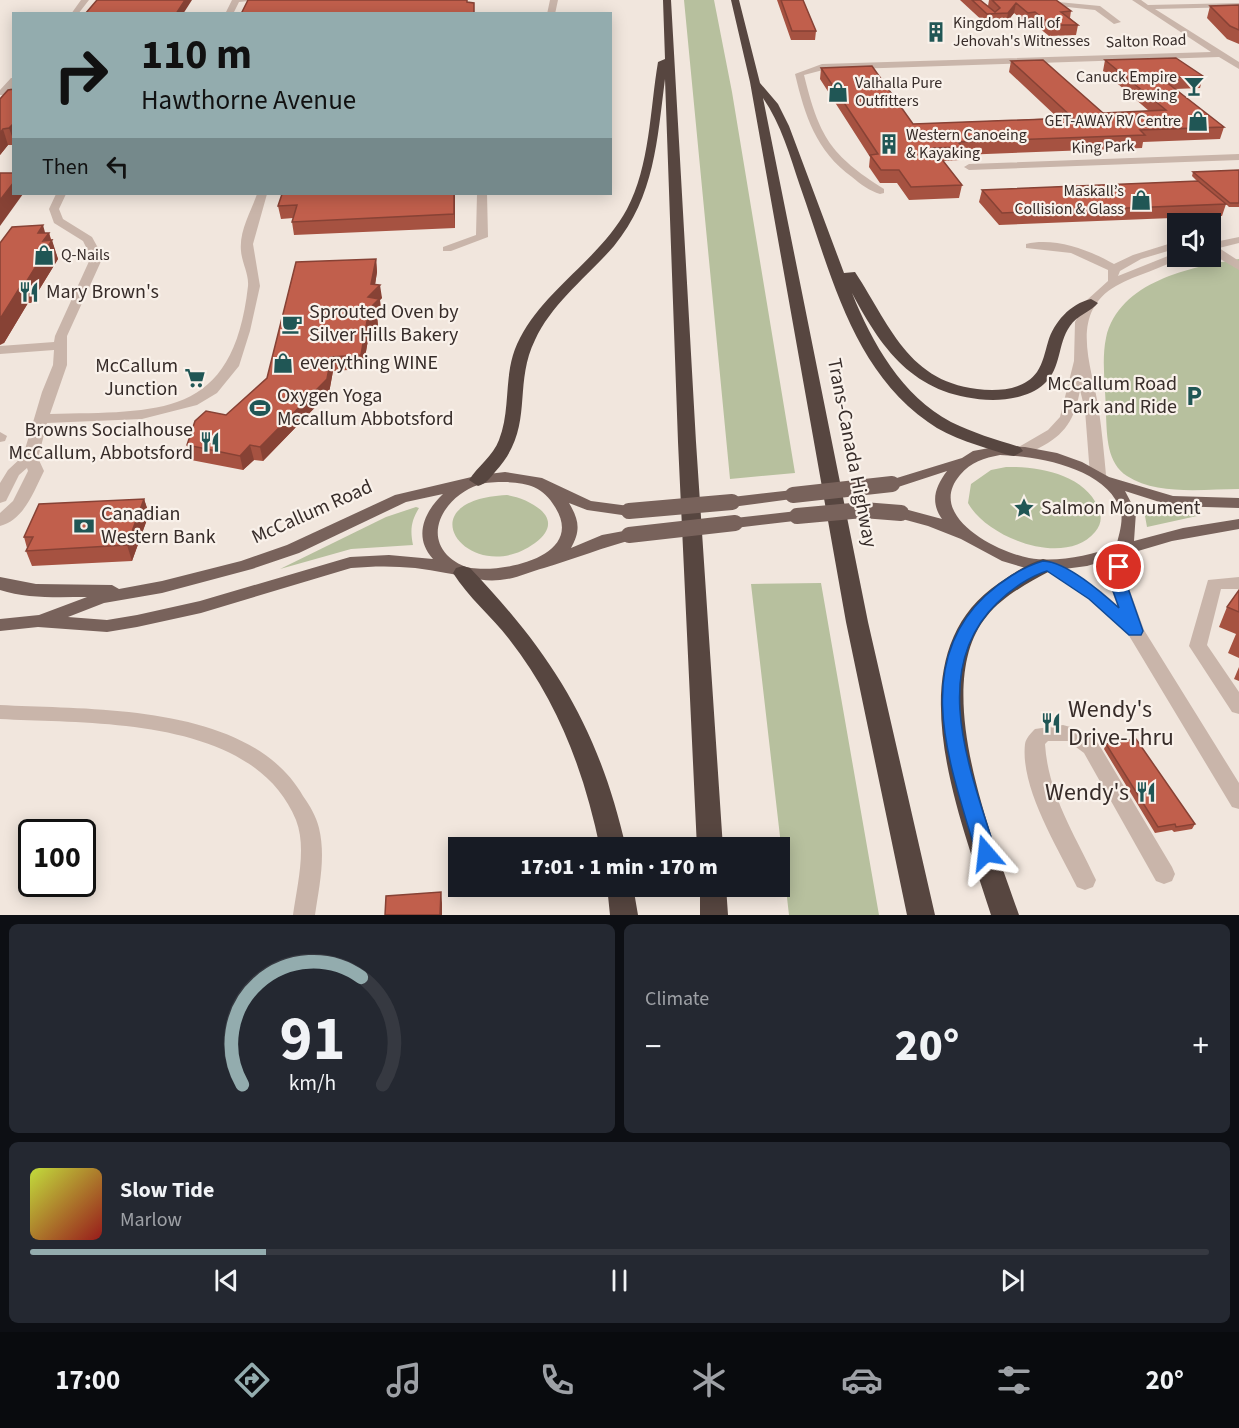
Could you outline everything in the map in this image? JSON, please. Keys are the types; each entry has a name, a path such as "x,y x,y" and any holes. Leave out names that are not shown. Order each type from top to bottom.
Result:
{"highway":[{"path":"667,0 687,442 709,837"},
{"name":"Trans-Canada Highway","path":"735,0 755,82 857,622 921,915"},
{"path":"472,482 492,467 512,435 517,364 527,339 617,231 638,198 668,27"},
{"path":"755,82 766,93 787,136 827,245 867,342 885,372 908,398 937,421 963,434 1018,451"},
{"path":"827,245 847,268 878,326 896,353 912,369 932,381 964,392 1005,394 1032,385 1045,373 1062,325 1069,317 1090,303"},
{"path":"1005,915 955,751 951,684 954,664 966,629 975,615 1002,589 1047,566"},
{"path":"458,571 512,626 555,685 589,757 610,837"},
{"path":"622,897 624,915"},
{"path":"713,897 714,915"}],"main road":[{"path":"1239,503 1172,501 1102,477 1056,458 1018,451 998,451 892,484 629,511 587,505 541,483 505,477 472,482 441,503 427,531 439,558 458,571 496,576 519,573 608,539 629,535 863,510 901,513 934,522 991,550 1047,566 1084,562 1177,535 1239,524"},
{"path":"966,460 943,486 942,503 948,517 969,538"},
{"path":"1102,477 1126,505 1130,521 1120,551"},
{"name":"McCallum Road","path":"38,621 101,598 162,587 246,565 293,549 401,498 472,482"},
{"path":"541,483 567,510 570,525 566,541 541,565"},
{"name":"McCallum Road","path":"0,625 38,621 107,626 137,621 201,607 329,569 375,560 400,560 458,571"},
{"path":"0,583 5,587 29,590 135,591"}],"street":[{"path":"76,12 85,0"},
{"path":"235,0 254,0"},
{"path":"1136,0 1239,66"},
{"path":"1146,7 1239,5"},
{"path":"1031,6 1097,8 1117,22"},
{"name":"Salton Road","path":"880,191 844,168 827,150 809,119 799,74 822,67 1220,54"},
{"path":"1,93 12,82"},
{"name":"King Park","path":"969,167 1239,157"},
{"path":"0,498 13,473 30,458 60,364 59,346 97,257 88,238 58,221 54,210 61,195"},
{"path":"41,419 171,411 198,400 215,387 229,372 252,300 255,277 247,249 262,195"},
{"path":"447,249 482,237 482,195"},
{"path":"1221,238 1239,238"},
{"path":"1221,244 1239,238"},
{"path":"1030,246 1052,246 1076,250 1094,256 1114,269"},
{"path":"1110,284 1114,269 1137,256 1167,247"},
{"path":"1221,255 1239,266"},
{"path":"1018,451 1055,434 1066,422 1073,405 1073,385 1080,360 1081,322 1090,303 1110,284 1167,260"},
{"path":"0,350 59,346"},
{"path":"1080,360 1092,410 1102,477"},
{"path":"0,520 20,504 36,471 30,458"},
{"path":"1120,551 1121,591 1135,631 1237,795"},
{"path":"1047,566 1095,595 1135,631"},
{"path":"1239,583 1214,584 1198,646 1239,707"},
{"path":"0,712 150,722 218,738 262,760 292,792 307,820 311,861 304,915"},
{"path":"1085,880 1047,800 1035,752 1037,738 1042,734 1067,732 1082,739 1091,748 1164,874"}],"green space":[{"path":"684,0 714,0 732,92 795,473 730,479"},
{"path":"1239,259 1239,489 1167,489 1139,482 1120,471 1109,449 1104,357 1106,338 1113,319 1141,290 1159,280 1200,267 1221,267 1221,263"},
{"path":"1006,467 1031,468 1058,474 1082,487 1091,496 1101,516 1095,532 1082,543 1065,548 1047,548 1027,544 992,527 978,516 968,503 971,484 991,470"},
{"path":"507,495 526,501 542,512 547,518 548,526 544,534 535,543 511,555 489,556 470,550 457,538 452,525 458,511 475,500"},
{"path":"1143,505 1197,516 1147,527"},
{"path":"419,508 412,526 413,545 351,549 280,569 386,517"},
{"path":"821,583 879,915 789,915 787,897 790,897 790,837 780,837 751,584"}],"building":[{"path":"97,0 185,0 177,12 87,12"},
{"path":"248,0 467,0 467,2 474,3 474,12 242,12"},
{"path":"781,0 803,0 816,31 792,31"},
{"path":"972,0 980,0 995,12 1000,8 992,0 1056,0 1071,11 1061,12 1078,25 1052,25 1035,12 1028,13 1016,3 1008,13 987,14"},
{"path":"1239,5 1239,30 1230,26 1210,6"},
{"path":"1176,58 1203,76 1161,78 1224,127 1140,130 1145,135 958,142 963,147 933,148 962,185 911,187 899,170 881,170 870,155 878,154 821,68 872,66 913,124 1073,118 1011,61 1043,60 1103,113 1166,110 1105,60"},
{"path":"12,89 12,125 0,133 0,99 8,90"},
{"path":"1239,170 1239,203 1230,203 1193,172"},
{"path":"0,173 12,173 12,185 0,200"},
{"path":"1198,181 1226,204 1002,213 982,190"},
{"path":"282,195 454,195 454,214 292,222 297,205 278,206"},
{"path":"43,225 38,233 49,233 43,241 52,240 0,319 0,243 12,227"},
{"path":"376,259 371,284 380,285 368,297 379,299 368,310 376,312 367,321 361,355 331,357 327,379 260,447 250,445 240,456 187,445 195,421 206,411 226,415 267,378 296,262"},
{"path":"144,499 127,545 26,551 33,537 24,537 39,504"},
{"path":"1239,590 1239,612 1227,607"},
{"name":"Wendy's","path":"1136,739 1195,824 1158,827 1106,744"},
{"path":"441,892 440,915 385,915 386,896"}],"place":[{"name":"Kingdom Hall of Jehovah's Witnesses","path":"936,32"},
{"name":"Canuck Empire Brewing","path":"1194,86"},
{"name":"Valhalla Pure Outfitters","path":"838,92"},
{"name":"GET-AWAY RV Centre","path":"1198,121"},
{"name":"Western Canoeing & Kayaking","path":"889,144"},
{"name":"Maskall’s Collision & Glass","path":"1141,200"},
{"name":"Q-Nails","path":"44,255"},
{"name":"Mary Brown's","path":"29,292"},
{"name":"Sprouted Oven by Silver Hills Bakery","path":"292,324"},
{"name":"everything WINE","path":"283,363"},
{"name":"McCallum Junction","path":"195,378"},
{"name":"McCallum Road Park and Ride","path":"1194,396"},
{"name":"Oxygen Yoga Mccallum Abbotsford","path":"260,408"},
{"name":"Browns Socialhouse McCallum, Abbotsford","path":"210,442"},
{"name":"Salmon Monument","path":"1024,508"},
{"name":"Canadian Western Bank","path":"84,526"},
{"name":"Wendy's Drive-Thru","path":"1051,723"},
{"name":"Wendy's","path":"1146,792"}],"route":[{"path":"986,853 955,751 952,727 951,684 954,664 966,629 975,615 1002,589 1043,566 1051,567 1095,595 1135,631 1121,591 1119,567"}]}
